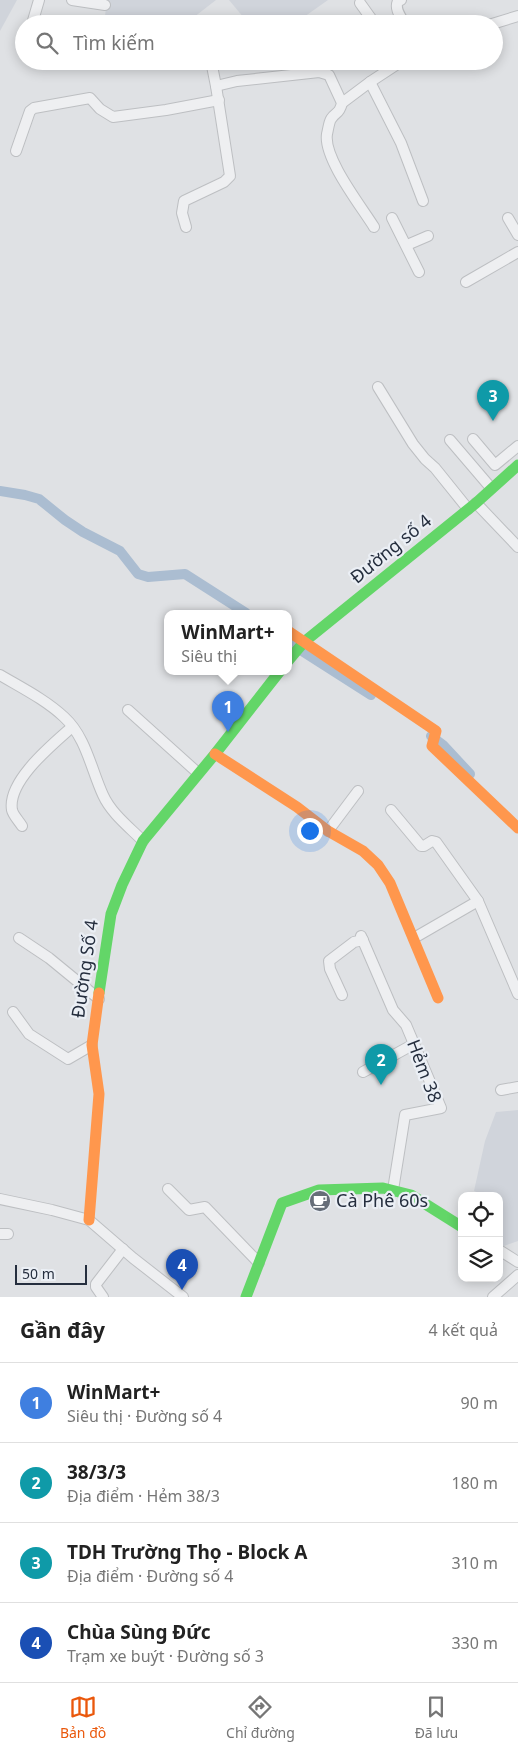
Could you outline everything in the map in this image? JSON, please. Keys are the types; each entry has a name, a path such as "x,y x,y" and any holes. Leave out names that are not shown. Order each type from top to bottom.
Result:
{"street":[{"path":"35,15 39,0"},
{"path":"72,0 105,5"},
{"path":"400,15 396,4 401,0"},
{"path":"360,2 369,15"},
{"path":"503,21 518,16"},
{"path":"186,227 182,213 184,201 229,178 219,100 213,70"},
{"path":"342,103 387,70"},
{"path":"216,86 237,81 319,72 329,75 342,103 340,112 331,120 327,136 328,148 334,165 374,227"},
{"path":"370,82 401,143 423,201"},
{"path":"16,151 30,112 34,108 90,98 100,109 113,117 219,100"},
{"path":"392,218 419,272"},
{"path":"508,218 518,235"},
{"path":"407,246 428,236"},
{"path":"466,282 518,252"},
{"path":"378,386 413,444 425,459 472,506 518,546"},
{"path":"450,440 491,488"},
{"path":"473,440 495,465 518,446"},
{"name":"Đường số 4","path":"292,657 304,642 472,506 491,488 516,471"},
{"path":"292,634 436,731 432,746 518,828"},
{"path":"277,675 214,754 297,807 328,831 363,851 378,865 390,883 438,998"},
{"path":"0,676 42,700 65,717 80,737 103,796 117,816 143,841"},
{"path":"128,710 198,773"},
{"path":"22,826 12,812 11,807 17,784 44,751 72,727"},
{"name":"Đường Số 4","path":"89,1220 99,1094 92,1045 111,914 122,885 143,841 214,754"},
{"path":"328,831 358,791"},
{"path":"391,810 422,846 432,841 436,842 478,901 518,994"},
{"path":"414,938 478,901"},
{"path":"19,938 49,958 99,999"},
{"name":"Hẻm 38","path":"342,995 330,969 329,961 362,938 393,1010 406,1025 441,1108 405,1115 393,1190"},
{"path":"13,1012 29,1034 68,1059 92,1045"},
{"path":"363,1072 414,1044"},
{"path":"501,1090 518,1088"},
{"path":"168,1188 188,1210 205,1207 259,1263"},
{"path":"246,1297 282,1203 319,1190 383,1188 393,1190 411,1195 458,1224"},
{"path":"0,1199 89,1220 183,1297"},
{"path":"103,1297 96,1284 123,1249"},
{"path":"503,1253 518,1262"},
{"path":"493,1297 518,1275"}],"shaded area":[{"path":"0,0 17,0 0,31"},
{"path":"107,0 216,0 197,15 105,15"},
{"path":"229,0 328,0 307,15 242,15"},
{"path":"518,1110 518,1241 504,1246 503,1192 474,1191 485,1141 496,1112"}],"waterway":[{"path":"0,491 39,499 83,532 120,551 138,574 148,577 185,574 241,610"},
{"path":"292,645 371,695"},
{"path":"431,736 443,745 470,774"}],"traffic: fast":[{"path":"292,656 304,642 476,503 518,465"},
{"path":"99,993 111,914 122,885 143,841 277,675"},
{"path":"246,1297 282,1203 319,1190 383,1188 411,1195 458,1224"}],"traffic: slow":[{"path":"292,634 436,731 432,746 518,828"},
{"path":"215,754 297,807 328,831 363,851 378,865 390,883 438,998"},
{"path":"89,1220 99,1094 92,1045 99,993"}],"place":[{"name":"TDH Trường Thọ - Block A","path":"493,421"},
{"name":"WinMart+","path":"228,732"},
{"name":"38/3/3","path":"381,1085"},
{"name":"Cà Phê 60s","path":"320,1201"},
{"name":"Chùa Sùng Đức","path":"182,1290"}]}
